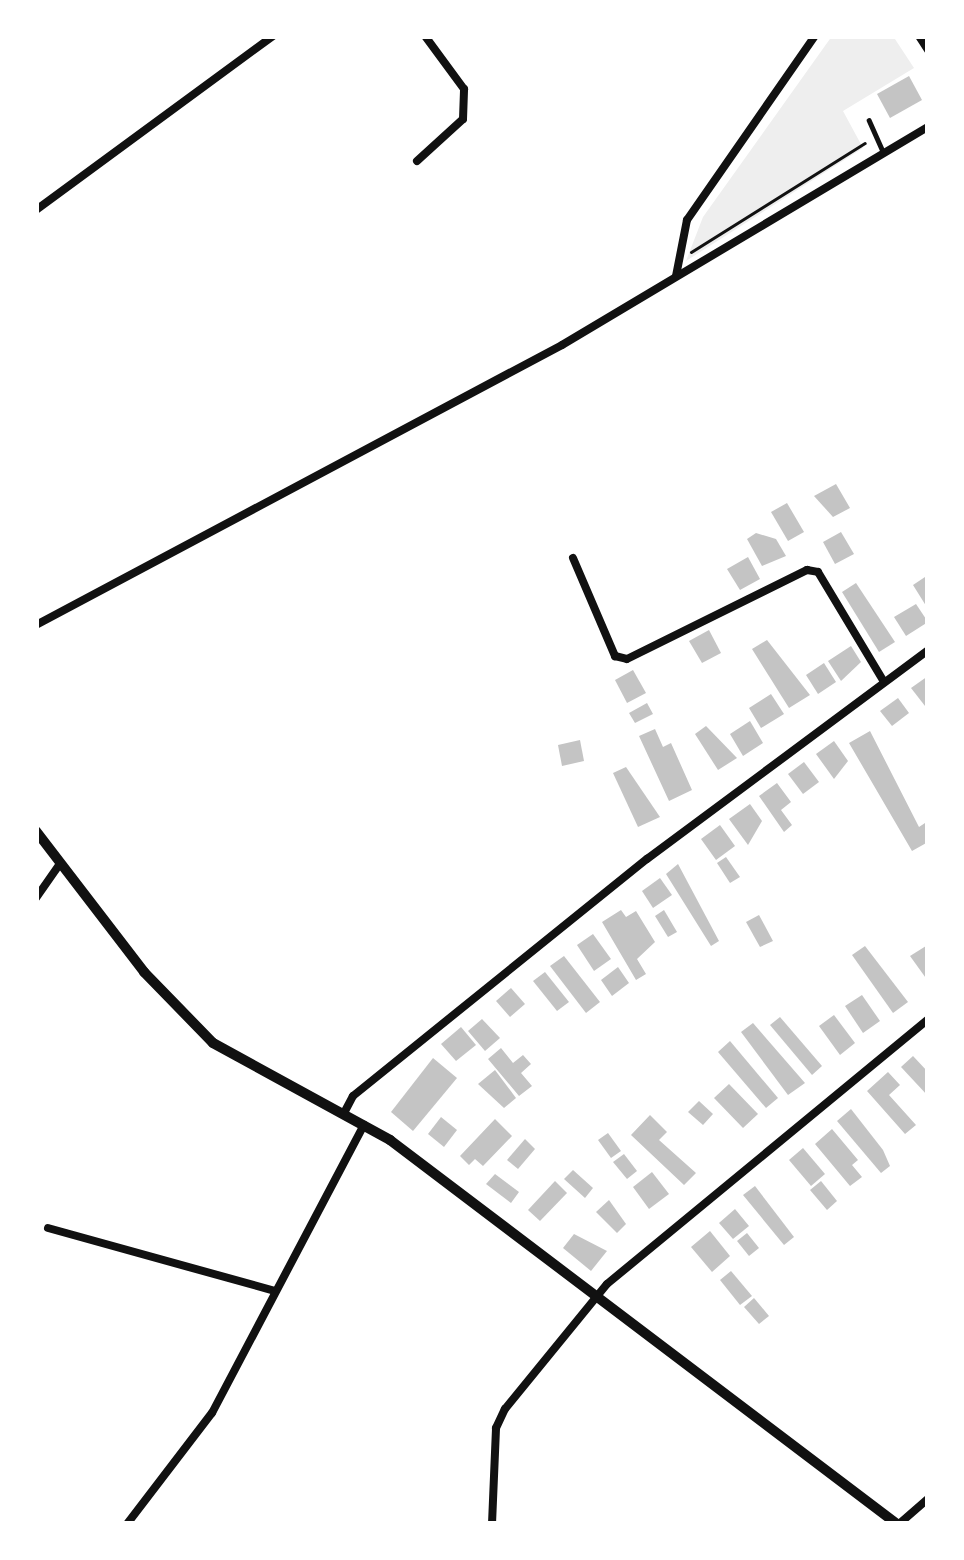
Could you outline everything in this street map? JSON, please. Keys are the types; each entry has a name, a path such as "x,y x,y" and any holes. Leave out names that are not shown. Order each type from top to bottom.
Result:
{"main road":[{"path":"36,831 59,866 213,1042 364,1125 898,1524"}],"street":[{"path":"36,211 273,36"},
{"path":"417,161 463,119 464,89 425,36"},
{"path":"676,276 675,262 687,220 815,36"},
{"path":"920,36 928,50"},
{"path":"36,625 435,415 928,127"},
{"path":"573,558 615,656 627,659 807,570 818,572 884,682"},
{"path":"344,1113 353,1096 511,968 928,650"},
{"path":"36,898 59,866"},
{"path":"492,1524 496,1428 505,1408 597,1296 654,1239 928,1019"},
{"path":"127,1524 199,1434 364,1125"},
{"path":"48,1228 275,1292"},
{"path":"898,1524 928,1499"}],"lane":[{"path":"869,120 883,152"}],"path":[{"path":"675,262 868,142"}],"shaded area":[{"path":"832,36 893,36 914,68 843,111 863,148 686,261 703,217"}],"building":[{"path":"909,76 922,100 890,118 877,94"},
{"path":"836,484 850,508 833,517 814,496"},
{"path":"787,503 804,532 788,541 771,512"},
{"path":"841,532 854,554 835,564 823,542"},
{"path":"756,533 776,539 786,556 762,566 747,539"},
{"path":"748,557 760,579 740,590 727,569"},
{"path":"928,575 928,609 913,585"},
{"path":"856,583 895,642 879,652 842,592"},
{"path":"916,604 928,622 906,636 894,617"},
{"path":"709,630 721,653 702,663 689,641"},
{"path":"767,640 810,695 789,708 752,649"},
{"path":"851,646 861,662 841,681 828,661"},
{"path":"824,663 836,682 818,694 806,675"},
{"path":"633,670 646,693 627,703 615,680"},
{"path":"928,676 928,703 925,706 911,688"},
{"path":"771,694 784,714 761,728 749,708"},
{"path":"898,698 909,713 892,726 880,711"},
{"path":"647,703 653,714 635,723 629,713"},
{"path":"750,721 763,743 743,756 730,734"},
{"path":"706,726 737,758 718,770 695,734"},
{"path":"655,729 663,747 671,743 692,790 669,801 639,736"},
{"path":"870,731 919,827 928,821 928,842 912,851 849,743"},
{"path":"580,740 584,761 562,766 558,745"},
{"path":"834,741 848,761 834,779 816,754"},
{"path":"804,762 819,782 803,794 788,774"},
{"path":"626,767 660,817 638,827 613,773"},
{"path":"777,783 791,802 781,810 792,825 784,832 759,796"},
{"path":"750,804 762,821 748,845 729,819"},
{"path":"720,825 735,846 716,860 701,839"},
{"path":"726,857 740,877 730,883 717,863"},
{"path":"678,864 719,941 711,946 666,874"},
{"path":"660,878 672,895 653,908 642,891"},
{"path":"621,910 626,917 636,911 655,942 637,959 646,974 636,980 602,922"},
{"path":"664,910 677,932 668,937 655,916"},
{"path":"759,915 773,941 760,947 746,922"},
{"path":"593,934 611,959 594,971 577,945"},
{"path":"865,946 908,1002 893,1013 852,955"},
{"path":"928,949 928,981 910,956"},
{"path":"564,956 600,1002 586,1013 550,966"},
{"path":"618,967 629,983 612,996 601,980"},
{"path":"545,972 569,1002 557,1011 533,981"},
{"path":"511,988 525,1004 510,1017 496,1001"},
{"path":"862,995 880,1021 863,1033 845,1006"},
{"path":"834,1015 855,1043 840,1055 819,1026"},
{"path":"780,1017 822,1066 812,1075 770,1025"},
{"path":"482,1019 500,1038 485,1051 468,1031"},
{"path":"753,1023 805,1083 788,1095 741,1032"},
{"path":"461,1027 476,1045 456,1061 441,1044"},
{"path":"730,1041 778,1098 766,1108 718,1052"},
{"path":"501,1048 513,1063 523,1055 531,1064 521,1073 532,1086 519,1096 488,1059"},
{"path":"913,1056 928,1072 928,1096 901,1067"},
{"path":"433,1058 457,1078 413,1131 391,1112"},
{"path":"495,1070 516,1098 504,1108 478,1084"},
{"path":"888,1072 900,1085 889,1095 916,1125 905,1134 867,1091"},
{"path":"729,1084 758,1114 743,1128 714,1098"},
{"path":"699,1101 713,1114 703,1125 688,1112"},
{"path":"851,1109 883,1150 890,1166 881,1173 837,1121"},
{"path":"650,1115 667,1132 659,1140 696,1173 684,1185 631,1135"},
{"path":"441,1117 457,1130 444,1147 428,1134"},
{"path":"495,1119 512,1136 483,1166 475,1159 469,1165 460,1156"},
{"path":"832,1129 858,1160 852,1165 862,1177 850,1186 815,1144"},
{"path":"608,1133 621,1151 611,1158 598,1140"},
{"path":"525,1139 535,1149 518,1169 507,1160"},
{"path":"803,1148 825,1174 811,1186 789,1160"},
{"path":"624,1154 637,1171 627,1179 613,1162"},
{"path":"573,1170 593,1188 585,1198 564,1179"},
{"path":"652,1172 669,1194 649,1209 633,1187"},
{"path":"495,1174 519,1192 511,1203 486,1184"},
{"path":"555,1181 567,1193 540,1221 528,1210"},
{"path":"821,1181 837,1201 827,1210 810,1190"},
{"path":"755,1186 794,1237 784,1245 743,1195"},
{"path":"609,1200 626,1224 617,1233 596,1212"},
{"path":"735,1209 749,1226 733,1239 719,1223"},
{"path":"710,1231 730,1256 712,1272 691,1247"},
{"path":"747,1233 759,1248 749,1256 737,1241"},
{"path":"574,1234 607,1251 591,1271 563,1248"},
{"path":"731,1271 752,1296 740,1305 720,1280"},
{"path":"754,1298 769,1316 759,1324 744,1307"}]}
